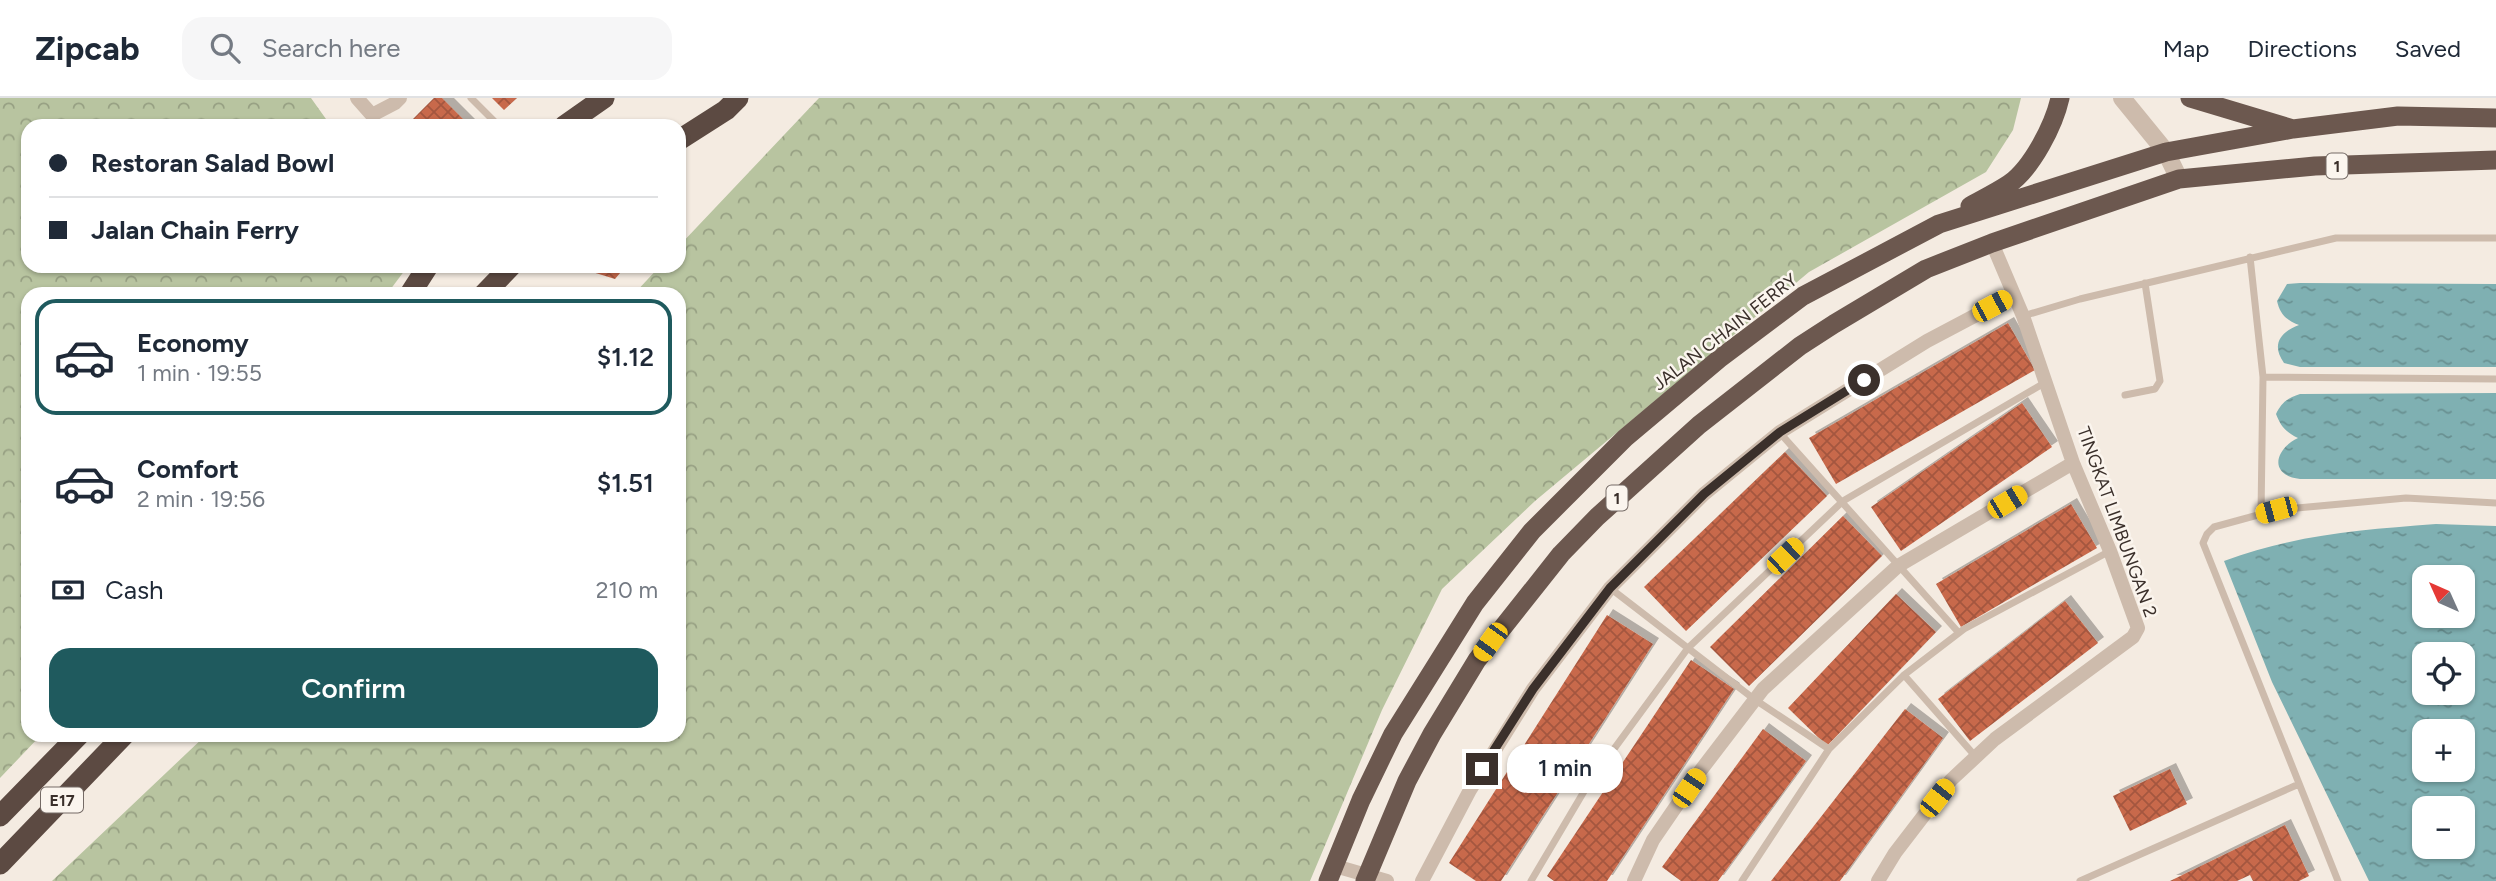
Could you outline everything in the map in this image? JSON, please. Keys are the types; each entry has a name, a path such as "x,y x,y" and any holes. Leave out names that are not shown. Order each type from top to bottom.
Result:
{"highway":[{"path":"574,119 604,98"},
{"path":"686,136 726,110 738,98"},
{"path":"1939,224 2011,183 2022,171 2051,124 2060,98"},
{"path":"2190,98 2293,129"},
{"name":"JALAN CHAIN FERRY","path":"1331,873 1361,800 1393,734 1475,603 1532,531 1625,438 1719,359 1803,296 1939,224 2166,152 2293,129 2398,116 2496,118"},
{"name":"1","path":"1366,878 1407,781 1477,660 1511,614 1570,545 1699,425 1800,346 1905,280 1992,243 2179,179 2315,166 2496,160"},
{"path":"491,287 504,273"},
{"name":"E17","path":"0,816 72,742"},
{"name":"E17","path":"0,864 117,742"}],"street":[{"path":"357,98 372,115 400,98"},
{"path":"2122,98 2166,152 2179,179"},
{"name":"TINGKAT LIMBUNGAN 2","path":"1878,881 1895,853 1951,780 1995,739 2133,637 2138,628 2110,551 2073,463 2023,316 1992,243"},
{"path":"1422,881 1470,790 1533,689 1610,588 1704,494 1780,432 1927,341 2014,295"},
{"path":"1634,881 1653,840 1754,699 1898,566 2073,463"},
{"path":"1331,873 1387,881"}],"lane":[{"path":"471,98 492,119"},
{"path":"2023,316 2080,299 2336,237 2496,238"},
{"path":"2250,257 2263,377 2260,514 2276,510 2406,498 2496,503"},
{"path":"2125,395 2155,389 2160,381 2145,283"},
{"path":"2263,377 2496,379"},
{"path":"1531,881 1589,783 1688,648 1843,501 2047,382"},
{"path":"1780,432 1959,633"},
{"path":"2276,510 2214,527 2203,543 2338,881"},
{"path":"1742,881 1829,749 1904,675 1959,633 2110,551"},
{"path":"1610,588 1754,699 1829,749"},
{"path":"1904,675 1976,757"},
{"path":"2080,881 2299,784"}],"green space":[{"path":"0,98 311,98 326,119 21,119 21,273 403,273 392,287 21,287 21,742 34,742 0,778"},
{"path":"819,98 2021,98 2013,130 1986,172 1809,272 1535,501 1442,589 1382,710 1310,881 52,881 199,742 686,742 686,287 640,287 654,273 686,273 686,239"}],"water":[{"path":"2287,284 2496,284 2496,367 2300,367 2284,363 2278,345 2282,335 2299,325 2284,316 2277,301"},
{"path":"2496,393 2496,479 2300,479 2290,477 2279,467 2278,461 2284,448 2298,438 2284,429 2276,414 2286,401 2300,394"},
{"path":"2436,524 2496,526 2496,881 2369,881 2272,682 2224,561 2303,539 2355,531"}],"building":[{"path":"434,98 442,98 463,119 413,119"},
{"path":"492,98 517,98 504,110"},
{"path":"596,273 620,273 615,279"},
{"path":"2008,323 2035,370 1836,484 1809,438"},
{"path":"2022,403 2052,447 1901,551 1871,507"},
{"path":"1785,452 1827,496 1686,631 1644,587"},
{"path":"2071,504 2097,548 1961,627 1936,584"},
{"path":"1843,516 1882,556 1749,686 1710,647"},
{"path":"1896,594 1936,632 1827,746 1788,708"},
{"path":"2065,601 2098,643 1970,741 1938,699"},
{"path":"1607,615 1653,644 1501,881 1476,881 1449,863"},
{"path":"1691,660 1734,689 1607,881 1554,881 1547,876"},
{"path":"1905,709 1943,738 1840,881 1771,881"},
{"path":"1763,729 1806,761 1718,881 1681,881 1662,867"},
{"path":"2170,769 2187,804 2130,831 2113,796"},
{"path":"2285,825 2309,876 2299,881 2253,881 2250,875 2237,881 2170,881"}],"route":[{"path":"1482,769 1533,689 1610,588 1704,494 1780,432 1864,380"}]}
